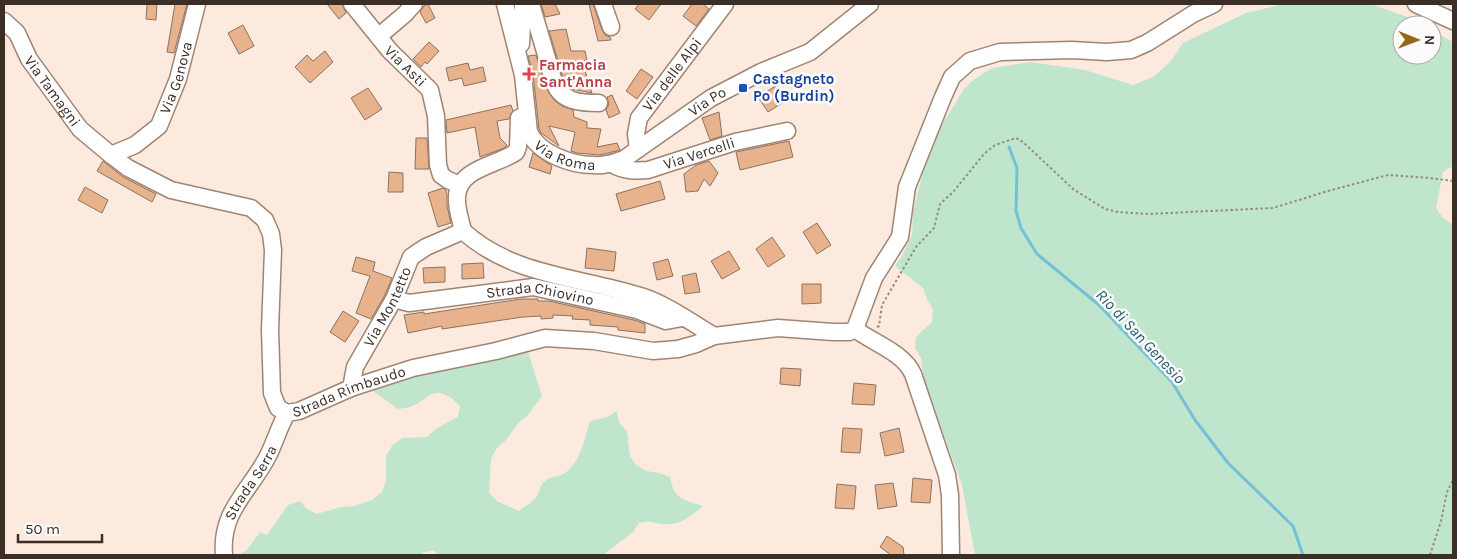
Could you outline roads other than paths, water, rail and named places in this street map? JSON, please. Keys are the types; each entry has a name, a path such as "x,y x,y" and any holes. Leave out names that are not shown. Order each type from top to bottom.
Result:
{"street":[{"name":"Via Genova","path":"111,155 135,145 159,126 178,79 197,4"},
{"name":"Via Asti","path":"352,4 390,51 430,90 436,116 438,165 441,175 460,185"},
{"path":"379,36 414,4"},
{"path":"505,4 519,57"},
{"path":"519,57 523,4"},
{"path":"532,4 558,92 570,100 599,103"},
{"path":"603,4 611,27"},
{"name":"Via delle Alpi","path":"638,150 636,134 639,118 725,4"},
{"name":"Via Po","path":"618,161 638,150 711,98 761,72 810,52 870,4"},
{"path":"951,555 950,495 947,475 913,374 910,368 898,356 859,332 874,278 900,237 907,187 952,77 970,61 1000,52 1072,50 1107,52 1131,50 1147,43 1193,14 1214,4"},
{"path":"1416,4 1453,21"},
{"name":"Via Tamagni","path":"4,21 17,34 28,58 80,129 111,155"},
{"name":"Via Roma","path":"519,57 523,75 529,132 539,148 584,165 618,161"},
{"path":"463,232 457,196 460,185 468,174 511,156 516,152 518,147 519,118 527,116"},
{"name":"Via Vercelli","path":"618,161 620,168 636,171 648,170 735,142 787,131"},
{"name":"Strada Rimbaudo","path":"111,155 128,168 171,190 251,208 265,220 271,234 273,250 270,330 272,393 278,408 287,413 299,411 351,388 413,368 545,338 594,341 653,351 678,349 714,336 778,328 859,332"},
{"name":"Via Montetto","path":"351,388 355,367 394,299 411,257 426,247 463,232"},
{"name":"Strada Chiovino","path":"463,232 489,252 543,273 638,295 657,302 714,336"},
{"name":"Strada Chiovino","path":"394,299 409,303 534,287 638,310 666,321 682,318"},
{"name":"Strada Serra","path":"224,555 223,542 227,522 236,502 268,456 287,413"}],"waterway":[{"name":"Rio di San Genesio","path":"1009,147 1017,168 1016,211 1021,228 1037,254 1099,305 1172,382 1195,420 1228,463 1293,526 1303,555"}],"place":[{"name":"Farmacia Sant'Anna","path":"529,74"},
{"name":"Castagneto Po (Burdin)","path":"743,88"}]}
